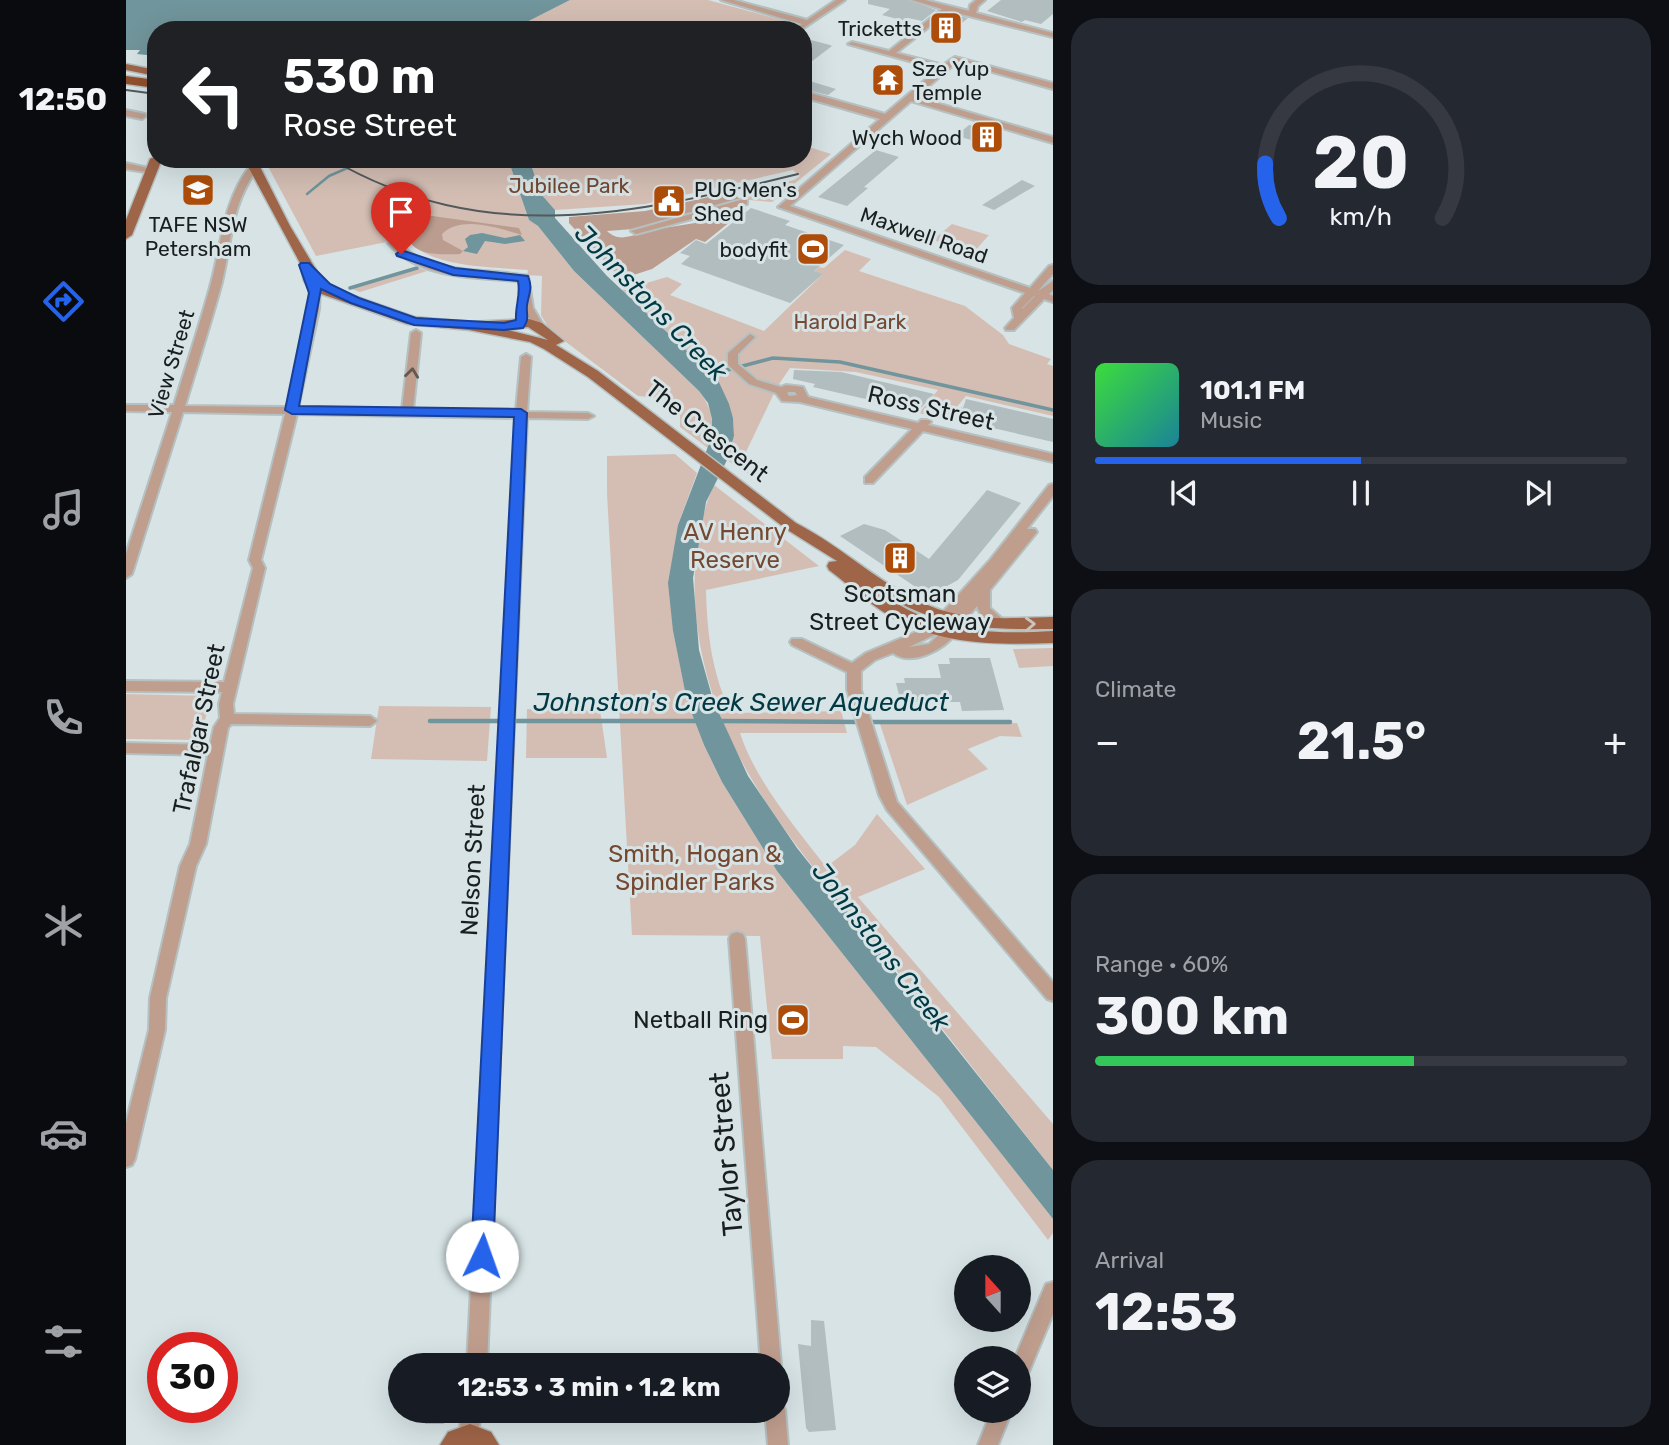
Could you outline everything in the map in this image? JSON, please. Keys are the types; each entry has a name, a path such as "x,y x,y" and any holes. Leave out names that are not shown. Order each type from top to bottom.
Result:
{"highway":[{"path":"126,78 147,82"}],"main road":[{"path":"126,67 147,71"},
{"path":"126,235 131,212 152,168"},
{"name":"The Crescent","path":"254,168 315,287 414,321 522,331 593,374 791,526 816,538 908,602 947,625"},
{"name":"The Crescent","path":"305,265 323,285 355,301"},
{"path":"522,331 538,334 540,328"},
{"name":"The Crescent","path":"540,328 572,352 593,374"},
{"path":"947,625 1053,623"},
{"path":"947,625 994,639 1053,637"}],"street":[{"path":"725,0 801,21"},
{"path":"811,21 841,0"},
{"path":"916,0 1053,35"},
{"path":"972,14 975,4 981,0"},
{"path":"890,54 948,8"},
{"path":"852,44 943,68"},
{"path":"812,97 888,118 954,59 1053,86"},
{"path":"910,98 1053,140"},
{"path":"126,113 142,116"},
{"name":"Maxwell Road","path":"888,118 783,207 1043,295"},
{"path":"126,166 147,164"},
{"name":"View Street","path":"126,574 215,288 225,234 241,184 250,168"},
{"path":"636,231 744,202"},
{"path":"393,243 399,253 451,271 524,278 528,308 540,328"},
{"path":"1043,295 1053,268"},
{"path":"1010,328 1053,284"},
{"name":"Trafalgar Street","path":"126,1159 157,1030 158,999 188,866 198,844 220,727 227,719 225,707 229,687 259,568 256,561 314,309 315,287"},
{"path":"522,331 524,317 521,305 526,295"},
{"path":"314,309 324,298 340,297"},
{"path":"407,412 416,333"},
{"name":"Ross Street","path":"750,337 733,353 736,368 756,384 782,391 792,387 802,396 1053,457"},
{"name":"Nelson Street","path":"478,1353 521,413 526,357"},
{"path":"126,408 588,416"},
{"path":"869,480 923,424"},
{"name":"Ross Street","path":"923,424 1053,451"},
{"path":"1053,488 947,625 940,645 930,649 880,652 863,660 854,670 854,690 888,801 1053,994"},
{"path":"947,625 984,591 1053,503"},
{"path":"984,591 984,610 1001,624"},
{"path":"797,642 854,670"},
{"path":"126,686 229,687"},
{"path":"227,719 370,721"},
{"path":"126,748 217,750"},
{"name":"Taylor Street","path":"737,939 770,1353"},
{"path":"1030,1346 1053,1291"},
{"path":"469,1442 471,1423"},
{"path":"776,1423 778,1445"},
{"path":"988,1445 997,1423"}],"green space":[{"path":"570,0 708,0 785,21 529,21"},
{"name":"Jubilee Park","path":"812,148 831,154 772,202 749,200 745,197 771,191 768,187 800,176 793,170 645,204 555,210 541,194 532,168 812,168"},
{"path":"269,168 511,168 529,220 538,226 574,271 704,398 712,425 708,448 680,427 680,409 668,399 638,396 550,330 541,315 542,276 527,275 528,270 445,261 417,248 407,238 316,256"},
{"path":"952,224 989,235 973,253 933,240"},
{"name":"Harold Park","path":"845,250 871,259 859,271 965,306 1003,335 1009,344 1051,359 1047,364 1053,366 1053,416 966,396 946,420 919,413 938,390 856,372 790,368 777,387 745,454 744,463 750,475 727,460 734,436 733,418 718,380 622,290 667,277 682,284 670,295 764,331 822,275 814,271 819,267 824,268"},
{"path":"416,267 427,271 360,292 349,288"},
{"name":"Smith, Hogan & Spindler Parks","path":"675,454 697,473 678,525 673,631 687,700 704,745 722,782 777,871 1053,1219 1053,1233 1048,1240 939,1097 876,1047 843,1046 843,1059 772,1059 760,936 632,935 607,456"},
{"name":"AV Henry Reserve","path":"714,485 819,566 706,590 712,653 719,683 731,713 841,711 847,733 740,733 747,751 777,803 826,867 855,845 877,814 925,869 858,897 1053,1124 1053,1170 794,842 765,802 741,759 720,715 705,667 696,615 695,582 699,532"},
{"path":"1053,648 1053,666 1019,668 1013,649"},
{"path":"126,694 211,696 200,740 126,739"},
{"path":"379,706 491,707 487,761 371,759"},
{"path":"527,709 600,710 607,758 526,758"},
{"path":"1017,723 1022,737 1000,736 968,749 988,769 907,805 880,724"}],"shaded area":[{"path":"732,192 742,201 647,228 607,231 615,236 626,237 639,232 695,223 741,205 746,209 705,242 696,239 652,269 621,279 569,223 569,217 645,211"},
{"path":"389,210 519,228 522,235 482,225 460,225 442,234 443,240 463,251 460,254 431,253 422,251 409,242"}],"water":[{"path":"126,0 570,0 529,21 147,21 147,55 137,54 140,50 126,50"},
{"name":"Johnstons Creek","path":"511,168 532,168 541,194 555,210 555,218 607,276 718,380 733,418 734,436 727,460 706,502 693,578 699,650 713,700 748,776 797,848 1053,1170 1053,1219 777,871 722,782 687,701 673,631 668,583 678,525 712,436 708,403 699,391 574,271 538,226 529,220"},
{"path":"482,233 505,238 520,235 525,241 505,244 485,241 477,254 463,251 468,247 465,239 470,235"}],"building":[{"path":"868,0 909,0 936,10 922,21 908,18 905,21 882,15 890,9 868,4"},
{"path":"1001,0 1053,0 1053,14 1041,24 1025,20 1022,22 987,11"},
{"path":"950,14 968,18 951,32 933,27"},
{"path":"812,40 832,46 812,61"},
{"path":"812,82 836,89 828,95 812,91"},
{"path":"969,125 1002,134 991,145 956,136"},
{"path":"876,150 899,157 864,187 868,188 847,206 818,197"},
{"path":"1022,180 1035,186 994,210 982,205"},
{"path":"751,208 790,221 785,225 844,245 814,271 823,274 790,303 681,264 690,256 680,253 696,240 706,244"},
{"path":"794,370 841,372 934,394 918,411 813,387 815,384 793,379"},
{"path":"966,399 1053,419 1053,442 954,419"},
{"path":"987,490 1021,503 958,580 929,596 840,536 864,524 885,530 929,559"},
{"path":"949,658 990,658 1004,710 962,711 960,702 909,702 909,699 900,699 896,683 905,683 904,678 941,678 938,664 950,664"},
{"path":"811,1320 824,1321 836,1430 809,1432 806,1428 798,1344 811,1346"}],"waterway":[{"path":"307,194 329,176 347,168"},
{"path":"350,288 417,268"},
{"path":"708,375 773,358 840,362 1053,410"},
{"name":"Johnston's Creek Sewer Aqueduct","path":"430,721 698,721"},
{"name":"Johnston's Creek Sewer Aqueduct","path":"718,721 859,722"},
{"name":"Johnston's Creek Sewer Aqueduct","path":"868,722 1010,722"}],"tram line":[{"path":"126,90 147,93"},
{"path":"350,168 389,187 446,205 503,214 561,215 619,211 678,201 798,174"}],"place":[{"name":"Tricketts","path":"946,28"},
{"name":"Sze Yup Temple","path":"888,80"},
{"name":"Wych Wood","path":"987,137"},
{"name":"TAFE NSW Petersham","path":"198,190"},
{"name":"PUG Men's Shed","path":"669,201"},
{"name":"bodyfit","path":"813,249"},
{"name":"Scotsman Street Cycleway","path":"900,558"},
{"name":"Netball Ring","path":"793,1020"}],"route":[{"path":"401,254 453,272 524,278 526,292 521,305 524,317 519,325 469,326 414,321 355,301 326,287 305,265 315,287 314,309 292,410 521,413 482,1256"}]}
